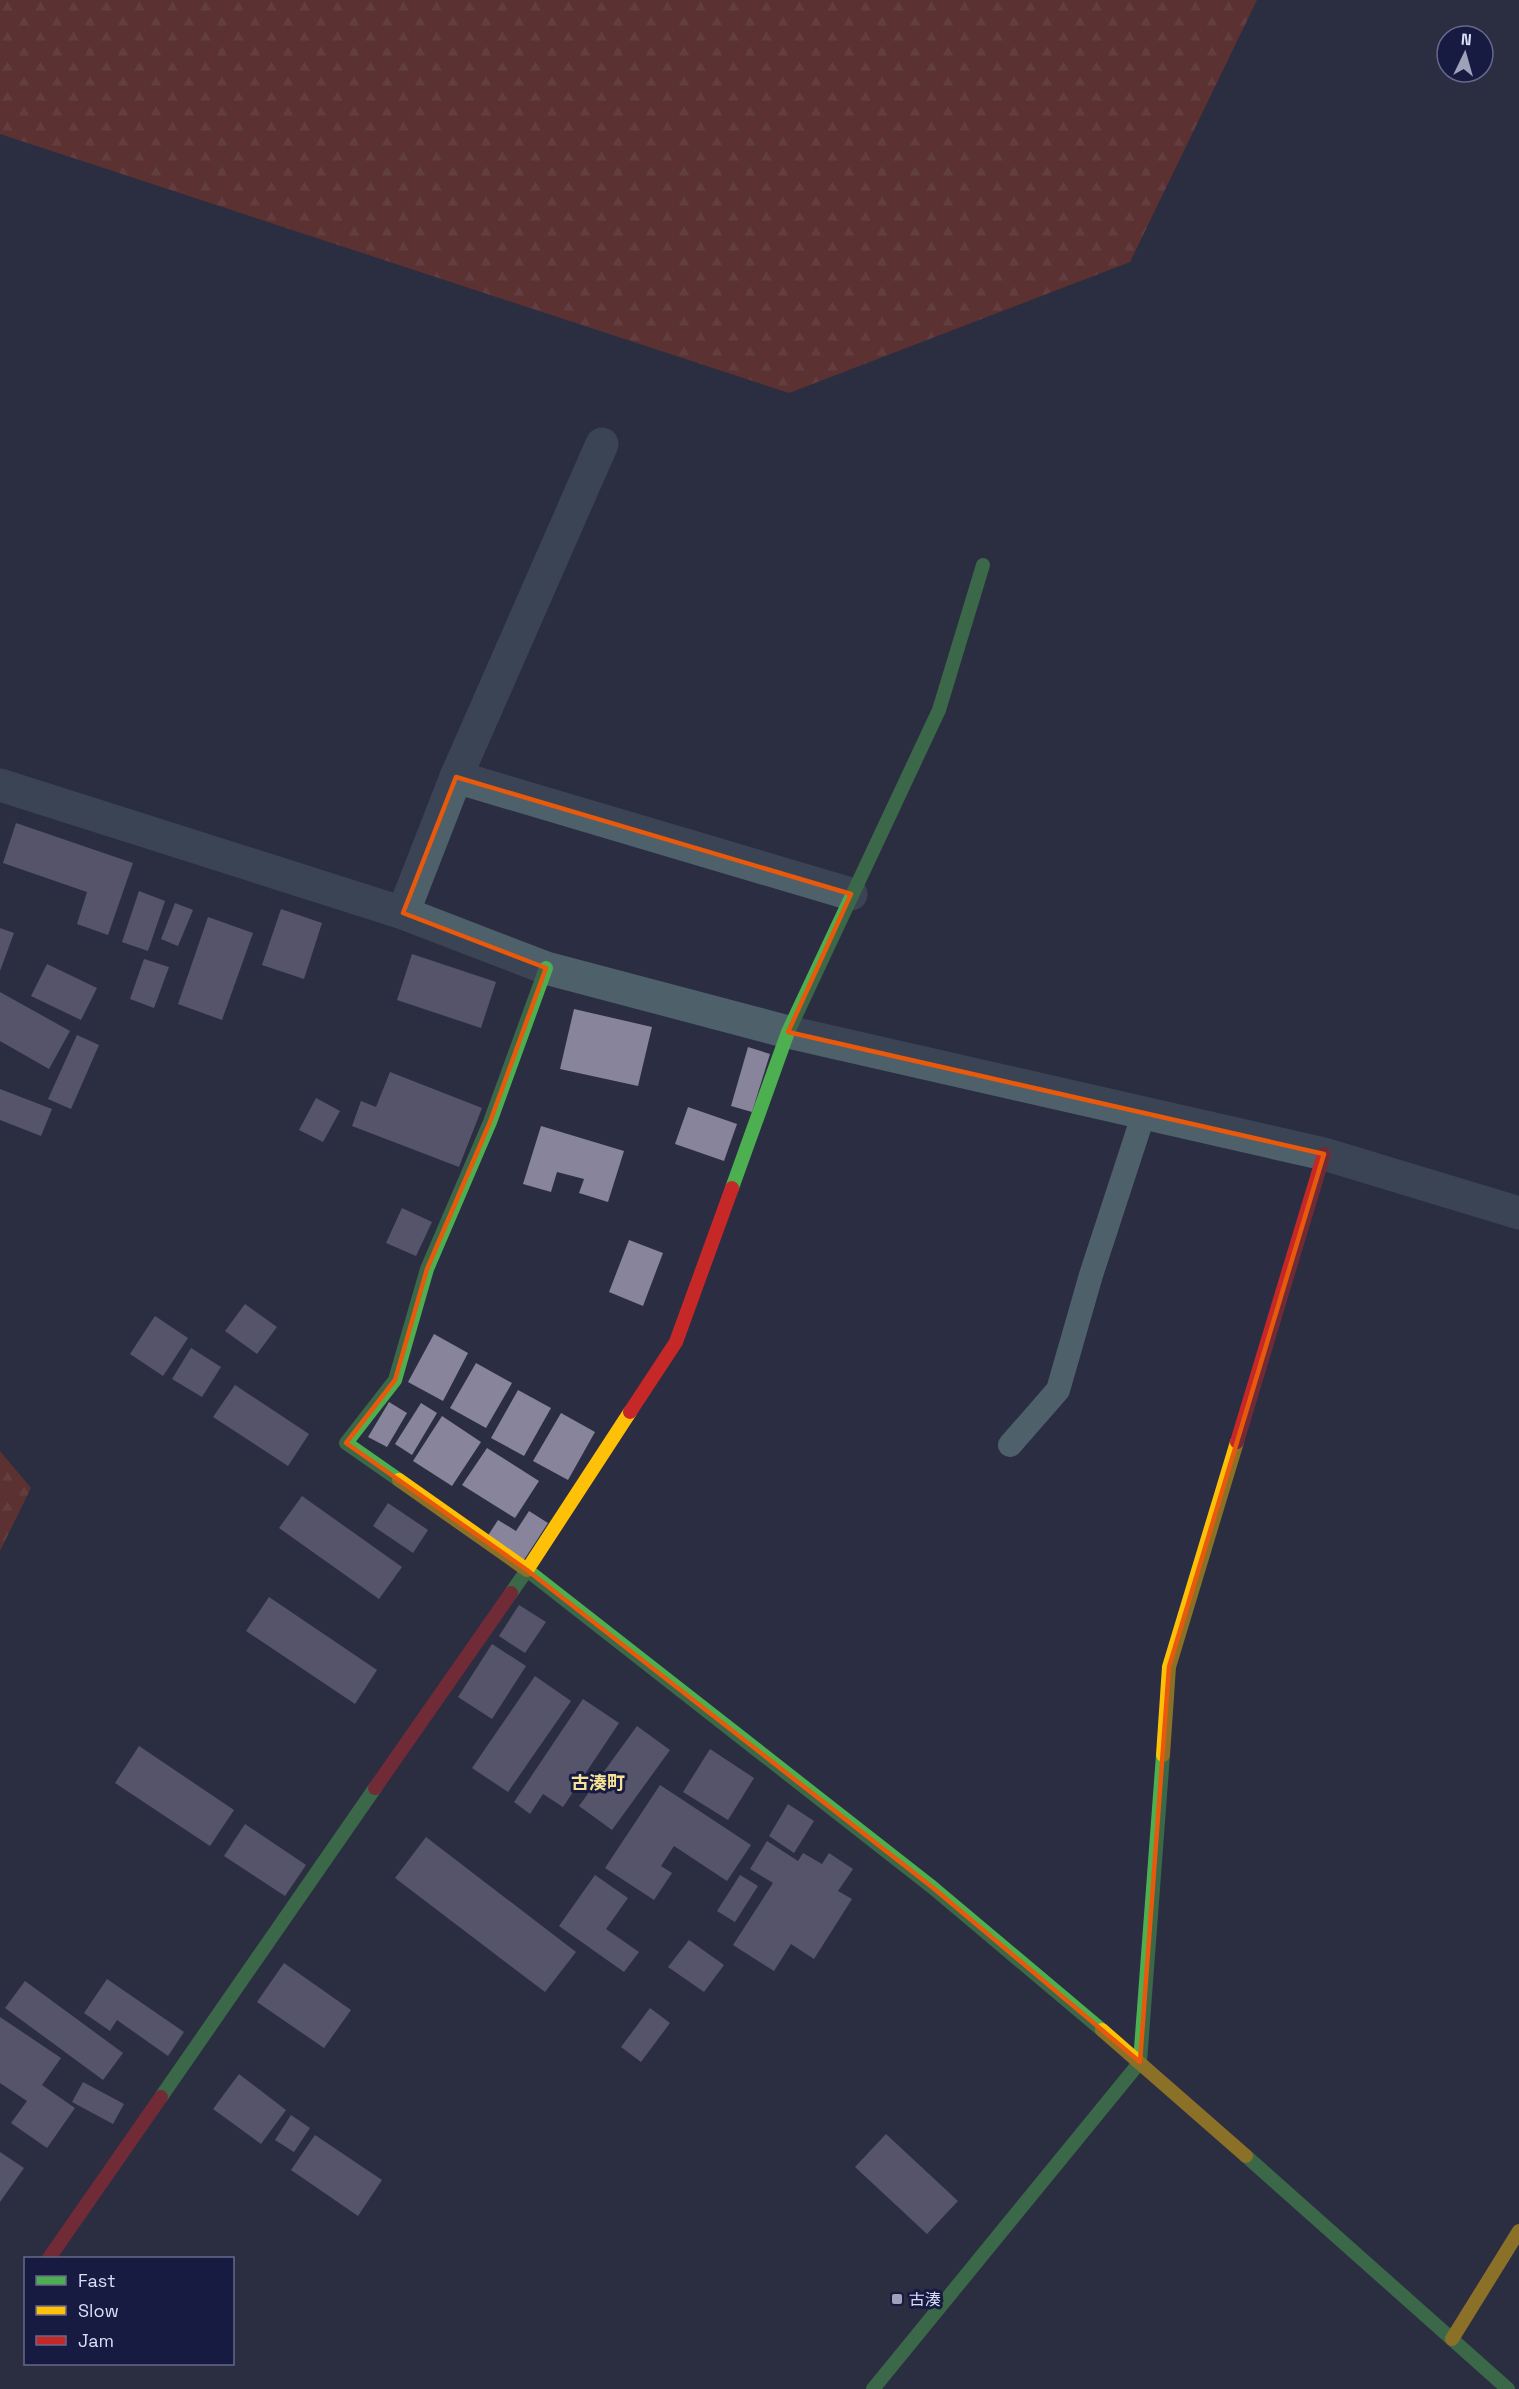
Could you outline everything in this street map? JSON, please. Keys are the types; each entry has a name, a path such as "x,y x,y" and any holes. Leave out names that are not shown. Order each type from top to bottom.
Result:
{"street":[{"path":"403,913 456,777 602,444"},
{"path":"50,2257 527,1570 676,1342 788,1032 939,710 984,565"},
{"path":"456,777 851,894"},
{"path":"0,785 403,913 546,968 788,1032 1324,1154 1519,1213"},
{"path":"546,968 490,1122 428,1269 394,1380 346,1443 527,1570 932,1887 1140,2062 1508,2389"},
{"path":"873,2389 1140,2062 1169,1667 1324,1154"},
{"path":"1452,2339 1519,2231"}],"lane":[{"path":"1010,1444 1058,1390 1091,1275 1144,1113"}],"highlighted area":[{"path":"456,777 851,894 788,1032 1324,1154 1169,1667 1140,2062 932,1887 527,1570 346,1443 395,1380 427,1269 490,1122 546,968 403,913"}],"green space":[{"path":"0,0 1257,0 1130,262 789,393 0,134"},
{"path":"0,1451 31,1488 0,1551"}],"building":[{"path":"16,823 133,863 108,935 77,924 87,892 3,863"},
{"path":"139,891 165,901 148,951 122,942"},
{"path":"175,903 193,910 178,946 161,939"},
{"path":"281,909 322,923 304,979 262,965"},
{"path":"208,917 253,933 222,1020 178,1004"},
{"path":"0,928 14,933 0,971"},
{"path":"412,954 496,982 481,1028 397,1000"},
{"path":"144,959 169,967 154,1008 130,999"},
{"path":"47,964 97,988 81,1020 31,996"},
{"path":"0,992 70,1031 49,1069 0,1041"},
{"path":"574,1009 652,1027 638,1086 560,1069"},
{"path":"77,1035 99,1045 71,1109 48,1099"},
{"path":"748,1047 770,1054 752,1112 731,1106"},
{"path":"390,1072 482,1108 459,1167 352,1126 361,1101 376,1107"},
{"path":"0,1089 52,1109 41,1136 0,1120"},
{"path":"316,1098 340,1111 323,1142 299,1130"},
{"path":"688,1107 737,1124 724,1161 675,1144"},
{"path":"541,1126 624,1151 608,1202 579,1193 584,1179 557,1172 551,1192 523,1184"},
{"path":"402,1208 432,1222 416,1256 386,1243"},
{"path":"629,1240 663,1253 643,1306 609,1292"},
{"path":"245,1304 277,1327 257,1354 225,1331"},
{"path":"155,1316 188,1338 163,1376 130,1354"},
{"path":"434,1334 468,1353 443,1401 408,1382"},
{"path":"191,1348 221,1367 202,1397 172,1379"},
{"path":"476,1363 512,1383 486,1428 450,1408"},
{"path":"235,1385 309,1434 288,1466 213,1417"},
{"path":"518,1390 551,1408 524,1456 491,1438"},
{"path":"389,1402 407,1413 387,1447 368,1437"},
{"path":"421,1403 437,1413 412,1455 395,1444"},
{"path":"561,1413 595,1432 568,1480 533,1461"},
{"path":"442,1416 481,1442 452,1486 413,1461"},
{"path":"487,1448 539,1481 515,1518 462,1485"},
{"path":"302,1496 402,1567 379,1599 279,1528"},
{"path":"388,1503 428,1530 413,1553 373,1526"},
{"path":"529,1511 548,1523 524,1560 487,1537 498,1520 516,1531"},
{"path":"269,1597 377,1670 355,1704 246,1631"},
{"path":"519,1605 546,1622 525,1653 499,1636"},
{"path":"492,1644 526,1666 492,1719 458,1697"},
{"path":"535,1676 571,1701 508,1792 472,1768"},
{"path":"583,1699 619,1723 563,1807 543,1794 530,1814 514,1802"},
{"path":"637,1726 670,1750 612,1830 579,1806"},
{"path":"139,1746 234,1810 210,1846 115,1783"},
{"path":"710,1749 754,1778 728,1820 683,1792"},
{"path":"660,1785 751,1845 727,1881 674,1846 661,1866 672,1873 654,1900 605,1868"},
{"path":"788,1804 814,1821 794,1853 769,1836"},
{"path":"245,1824 306,1865 285,1896 224,1856"},
{"path":"426,1837 576,1952 545,1992 395,1878"},
{"path":"767,1841 798,1861 803,1853 822,1864 829,1853 853,1869 838,1891 852,1899 814,1959 791,1944 774,1971 733,1945 773,1883 750,1869"},
{"path":"595,1875 628,1898 606,1929 639,1952 624,1972 559,1926"},
{"path":"740,1875 758,1886 735,1922 717,1911"},
{"path":"689,1940 724,1965 704,1992 668,1967"},
{"path":"284,1963 351,2010 324,2048 257,2002"},
{"path":"107,1979 184,2032 168,2056 117,2020 110,2031 84,2013"},
{"path":"25,1981 123,2053 103,2080 5,2008"},
{"path":"650,2008 670,2023 641,2062 621,2047"},
{"path":"0,2017 61,2058 42,2085 75,2108 47,2148 11,2123 27,2101 0,2083"},
{"path":"239,2074 286,2110 261,2144 213,2109"},
{"path":"83,2082 124,2104 113,2124 72,2102"},
{"path":"291,2115 310,2128 294,2152 275,2140"},
{"path":"886,2134 958,2201 927,2234 855,2167"},
{"path":"315,2135 382,2180 358,2216 291,2170"},
{"path":"0,2152 24,2168 0,2202"}],"traffic: fast":[{"path":"732,1188 788,1032 939,710 983,565"},
{"path":"399,1480 346,1443 395,1380 427,1269 490,1122 546,968"},
{"path":"511,1593 527,1570 932,1887 1102,2030"},
{"path":"873,2389 1140,2062 1163,1755"},
{"path":"161,2097 375,1788"},
{"path":"1246,2156 1508,2389"}],"traffic: slow":[{"path":"399,1480 527,1570 630,1412"},
{"path":"1163,1755 1169,1667 1237,1442"},
{"path":"1102,2030 1246,2156"},
{"path":"1452,2339 1519,2231"}],"traffic: jam":[{"path":"1237,1442 1324,1154"},
{"path":"630,1412 676,1342 732,1188"},
{"path":"375,1788 511,1593"},
{"path":"50,2257 161,2097"}],"place":[{"name":"古湊","path":"897,2299"}],"district":[{"name":"古湊町","path":"598,1782"}]}
